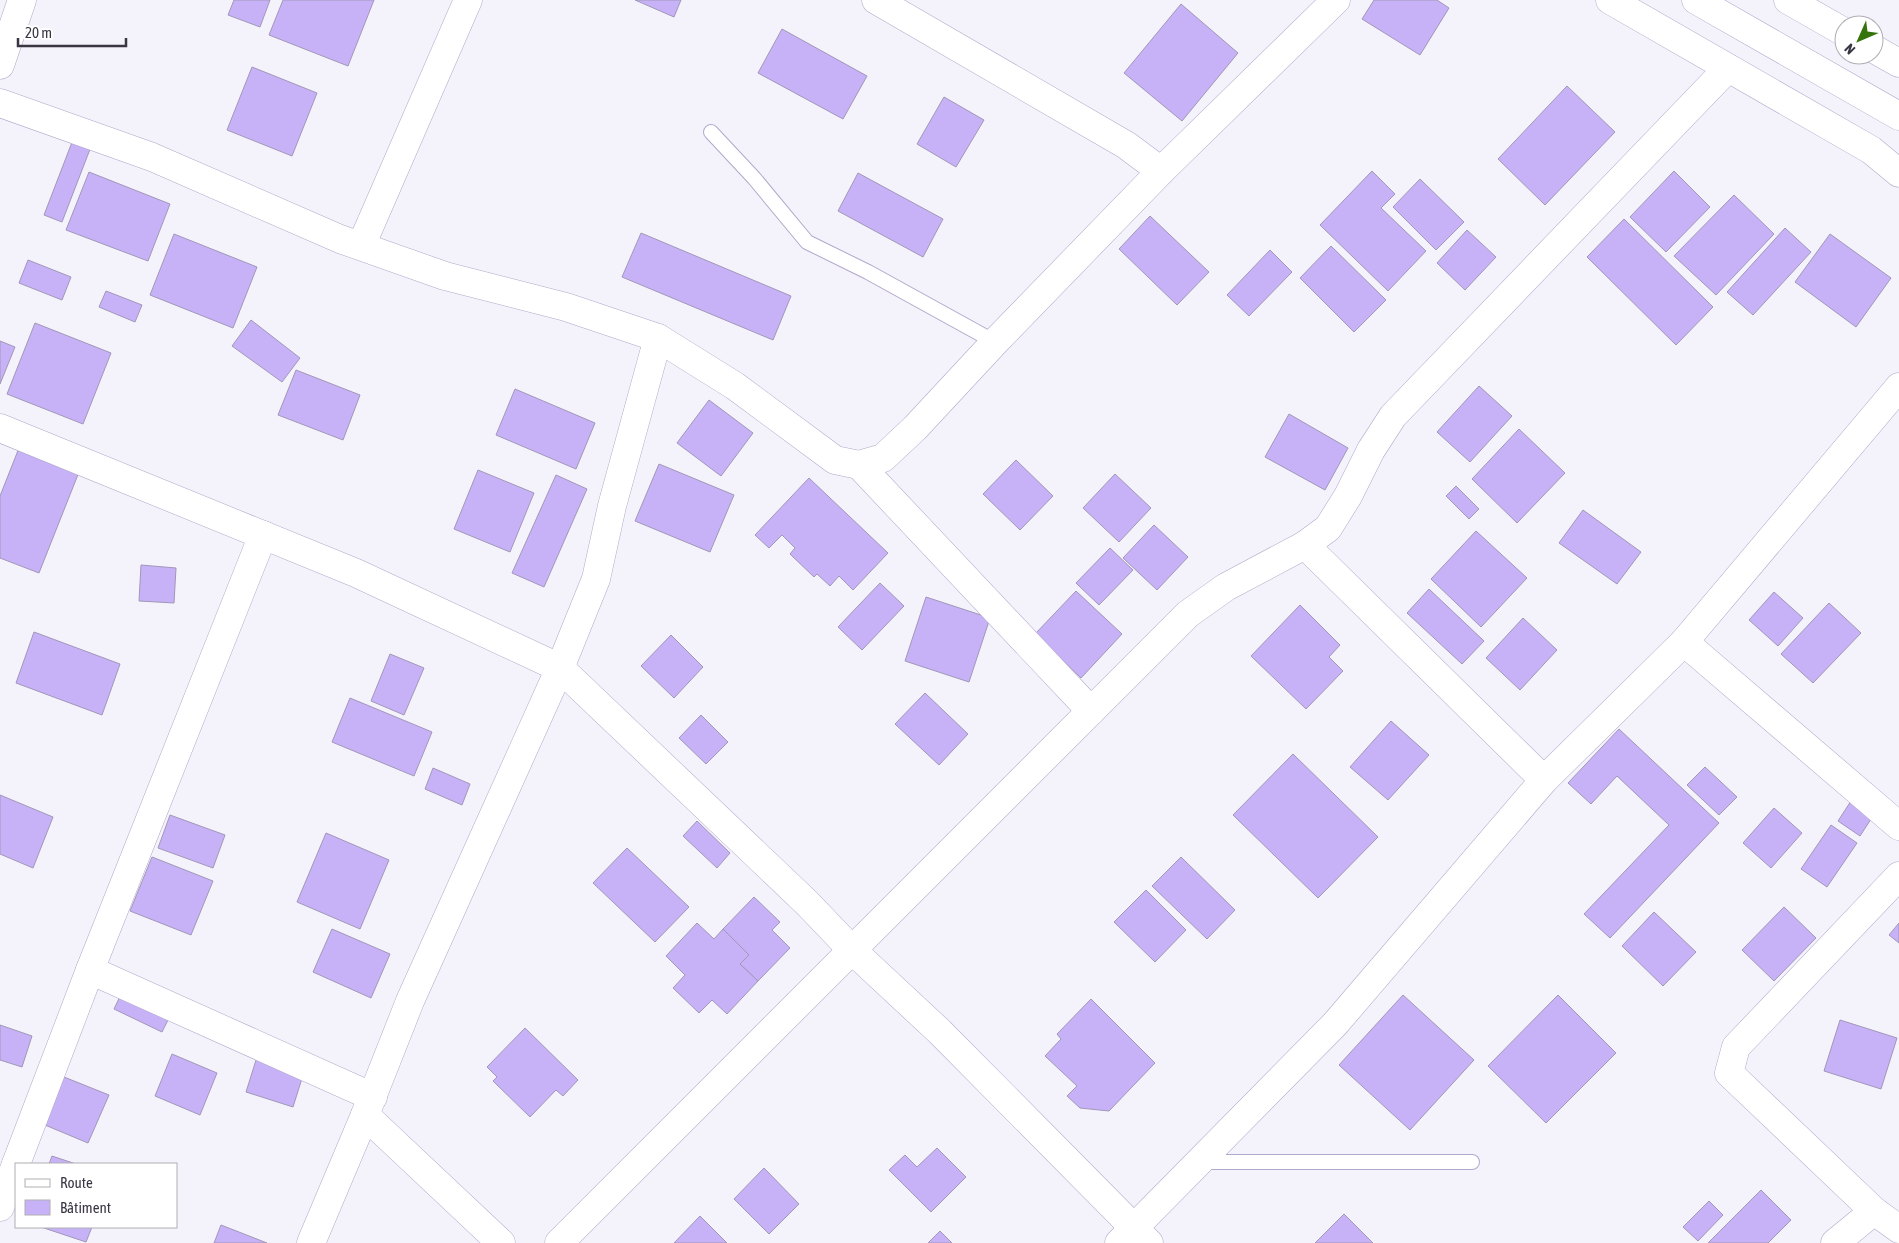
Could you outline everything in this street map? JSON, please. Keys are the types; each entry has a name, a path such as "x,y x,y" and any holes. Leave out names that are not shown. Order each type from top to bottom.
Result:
{"street":[{"path":"0,65 22,0"},
{"path":"361,246 468,0"},
{"path":"876,0 1126,144 1161,171"},
{"path":"0,103 152,157 340,239 445,276 566,307 658,338 735,386 835,460 859,464 883,458 915,428 995,342 1161,171 1336,0"},
{"path":"1610,0 1871,150 1899,173"},
{"path":"1696,0 1899,116"},
{"path":"1788,0 1834,26"},
{"path":"1884,55 1899,63"},
{"path":"559,1243 1188,614 1226,587 1305,545 1328,528 1348,496 1371,450 1393,416 1728,68"},
{"path":"311,1243 369,1106 410,1001 560,668 596,579 626,451 658,338"},
{"path":"0,428 356,573 560,668 807,903 852,950 940,1032 1134,1238 1198,1162 1334,1024 1544,780 1684,642 1899,387"},
{"path":"859,464 1091,711"},
{"path":"16,1163 90,970 263,535"},
{"path":"1305,545 1544,780"},
{"path":"1684,642 1899,826"},
{"path":"1899,876 1736,1047 1729,1073 1874,1211 1899,1229"},
{"path":"90,970 369,1106 501,1243"},
{"path":"0,1207 15,1167"},
{"path":"1835,1243 1874,1211"}],"lane":[{"path":"710,132 754,178 807,242 868,272 995,342"},
{"path":"1198,1162 1472,1162"}],"building":[{"path":"234,0 270,0 260,27 228,15"},
{"path":"283,0 374,0 348,66 269,35"},
{"path":"635,0 681,0 674,17"},
{"path":"1374,0 1437,0 1449,8 1420,55 1362,19"},
{"path":"1181,4 1238,53 1182,121 1124,73"},
{"path":"782,29 867,76 843,119 758,73"},
{"path":"252,67 317,93 292,156 227,130"},
{"path":"1567,86 1615,132 1545,205 1498,159"},
{"path":"944,97 984,120 956,167 917,144"},
{"path":"74,137 92,144 62,222 44,215"},
{"path":"1372,171 1395,194 1381,208 1426,251 1388,291 1320,225"},
{"path":"1674,171 1710,207 1666,252 1630,217"},
{"path":"89,172 170,204 148,261 66,230"},
{"path":"858,173 943,219 923,257 838,211"},
{"path":"1420,179 1464,222 1436,250 1393,207"},
{"path":"1734,195 1774,234 1716,295 1674,256"},
{"path":"1150,216 1209,272 1177,305 1119,249"},
{"path":"1624,219 1713,307 1676,345 1587,257"},
{"path":"1785,228 1811,252 1753,315 1727,292"},
{"path":"1467,230 1496,257 1465,290 1437,263"},
{"path":"641,233 791,296 773,340 622,277"},
{"path":"174,234 257,267 233,328 150,295"},
{"path":"1830,234 1891,278 1856,327 1795,282"},
{"path":"1331,246 1386,300 1354,332 1300,278"},
{"path":"1270,250 1292,272 1249,316 1227,295"},
{"path":"28,260 71,277 62,300 19,283"},
{"path":"106,291 142,305 135,322 99,307"},
{"path":"251,320 300,358 282,382 232,346"},
{"path":"35,323 111,353 83,424 7,394"},
{"path":"0,341 15,347 0,384"},
{"path":"296,370 360,395 343,440 278,415"},
{"path":"1479,386 1512,416 1470,462 1437,432"},
{"path":"515,389 595,423 576,469 496,435"},
{"path":"709,400 753,433 721,476 677,443"},
{"path":"1289,414 1348,448 1325,490 1265,457"},
{"path":"1519,429 1565,473 1517,523 1472,479"},
{"path":"19,448 79,472 39,573 0,558 0,496"},
{"path":"1016,460 1053,496 1020,530 983,494"},
{"path":"659,464 734,495 710,552 635,521"},
{"path":"478,470 534,493 510,552 454,529"},
{"path":"1115,474 1151,508 1119,542 1083,508"},
{"path":"556,475 587,489 544,587 512,573"},
{"path":"809,478 888,553 853,590 839,576 830,586 817,574 814,577 790,554 795,548 782,535 769,548 755,535"},
{"path":"1456,486 1479,509 1469,519 1446,496"},
{"path":"1583,510 1641,552 1617,584 1559,543"},
{"path":"1154,525 1188,557 1157,590 1123,558"},
{"path":"1476,531 1527,578 1481,627 1431,579"},
{"path":"1110,548 1133,570 1099,605 1076,583"},
{"path":"141,565 176,568 174,603 139,601"},
{"path":"880,583 904,606 862,650 838,627"},
{"path":"1429,589 1484,641 1462,664 1407,613"},
{"path":"1076,591 1122,634 1081,678 1035,634"},
{"path":"1774,592 1803,618 1778,646 1749,620"},
{"path":"926,597 990,618 969,682 905,661"},
{"path":"1829,603 1861,633 1813,683 1781,654"},
{"path":"1300,605 1340,645 1329,657 1343,671 1306,709 1251,656"},
{"path":"1523,618 1557,650 1520,690 1486,658"},
{"path":"34,632 120,664 102,715 16,683"},
{"path":"671,635 703,667 674,698 641,666"},
{"path":"390,654 424,668 404,715 371,701"},
{"path":"925,693 968,734 939,765 895,724"},
{"path":"350,698 432,732 414,776 332,742"},
{"path":"701,715 728,742 706,764 679,738"},
{"path":"1391,721 1429,755 1388,800 1350,767"},
{"path":"1619,729 1719,823 1610,938 1584,914 1669,825 1617,776 1591,804 1568,783"},
{"path":"1293,754 1378,837 1318,898 1233,815"},
{"path":"1705,767 1737,797 1719,815 1687,785"},
{"path":"433,768 470,784 462,805 425,789"},
{"path":"0,795 53,817 33,868 0,854"},
{"path":"1851,801 1873,816 1860,836 1838,821"},
{"path":"1774,808 1802,833 1771,868 1743,843"},
{"path":"170,815 225,835 213,868 158,848"},
{"path":"697,821 730,853 717,868 683,836"},
{"path":"1831,825 1857,843 1827,887 1801,869"},
{"path":"326,833 389,860 360,929 297,902"},
{"path":"627,848 689,907 655,942 593,883"},
{"path":"152,857 213,881 191,935 130,911"},
{"path":"1181,857 1235,910 1207,939 1152,886"},
{"path":"1146,890 1186,930 1155,962 1114,922"},
{"path":"754,897 780,922 772,930 790,948 758,981 740,964 749,955 723,929"},
{"path":"1784,907 1816,938 1774,981 1742,950"},
{"path":"1654,912 1696,952 1663,986 1622,946"},
{"path":"697,923 714,939 723,929 749,955 740,964 758,981 727,1014 712,1000 699,1013 673,988 685,975 666,956"},
{"path":"1899,923 1899,943 1889,935"},
{"path":"332,929 390,954 371,998 313,972"},
{"path":"125,986 173,1010 162,1032 114,1009"},
{"path":"1403,995 1474,1060 1410,1130 1339,1065"},
{"path":"1558,995 1616,1053 1546,1123 1488,1066"},
{"path":"1091,999 1155,1063 1109,1111 1080,1108 1067,1096 1077,1086 1045,1056 1061,1039 1057,1034"},
{"path":"1840,1020 1897,1038 1881,1089 1824,1071"},
{"path":"0,1025 32,1036 22,1067 0,1060"},
{"path":"525,1028 578,1080 563,1096 556,1090 530,1117 493,1081 497,1077 487,1067"},
{"path":"262,1041 309,1056 293,1107 246,1092"},
{"path":"172,1054 217,1073 200,1115 155,1096"},
{"path":"64,1077 109,1095 88,1143 45,1125"},
{"path":"937,1148 966,1177 931,1212 889,1170 905,1155 917,1167"},
{"path":"52,1156 73,1163 49,1163"},
{"path":"764,1168 799,1204 769,1234 734,1199"},
{"path":"1761,1190 1791,1220 1768,1243 1708,1243"},
{"path":"1709,1201 1723,1215 1698,1241 1683,1227"},
{"path":"1344,1214 1373,1243 1315,1243"},
{"path":"700,1216 727,1243 674,1243"},
{"path":"221,1225 267,1243 214,1243"},
{"path":"44,1228 92,1228 86,1242"},
{"path":"940,1231 952,1243 928,1243"}]}
